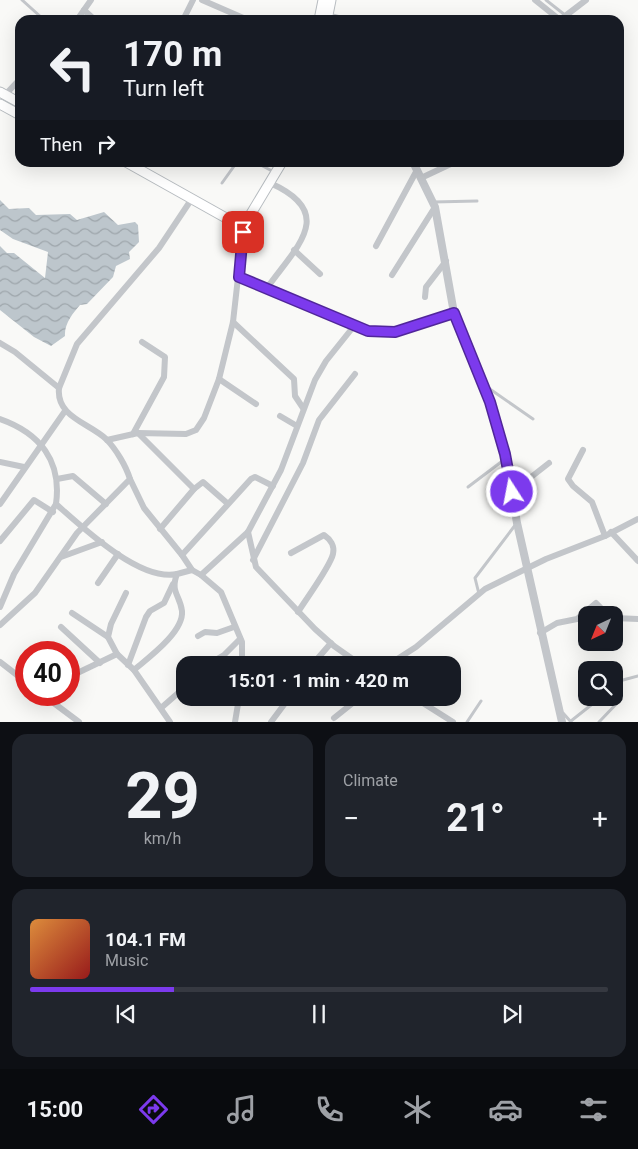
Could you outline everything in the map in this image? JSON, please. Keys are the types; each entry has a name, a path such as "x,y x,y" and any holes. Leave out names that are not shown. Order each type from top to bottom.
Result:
{"main road":[{"path":"323,0 324,15"},
{"path":"324,15 331,0"},
{"path":"2,94 15,100"},
{"path":"0,104 15,112"},
{"path":"135,167 235,223"},
{"path":"273,178 276,167"},
{"path":"235,223 236,231 243,232 247,228 246,222 279,167"},
{"path":"235,223 240,220 246,222"}],"street":[{"path":"80,15 91,0"},
{"path":"186,15 194,0"},
{"path":"202,0 236,15"},
{"path":"535,0 558,15"},
{"path":"566,15 586,0"},
{"path":"84,10 90,15"},
{"path":"2,94 15,83"},
{"path":"376,246 415,167"},
{"path":"416,167 434,204 454,313 483,384 506,459 516,523 562,722"},
{"path":"421,178 444,167"},
{"path":"267,288 294,250 307,227 308,216 304,206 273,178"},
{"path":"191,200 159,248 77,344 59,388 58,396 65,411 107,440 121,459 144,508 192,570 221,592 240,639 241,656"},
{"path":"392,275 434,204"},
{"path":"107,440 135,434 179,435 196,430 204,418 219,379 233,322 243,232"},
{"path":"294,250 320,274"},
{"path":"425,297 426,287 446,262"},
{"path":"239,277 354,326 383,333 423,324 454,313"},
{"path":"233,322 294,379 295,396 303,408"},
{"path":"201,575 248,532 273,486 303,408 326,361 354,326"},
{"path":"135,434 160,386 166,368 164,357 142,342"},
{"path":"0,343 15,352 59,388"},
{"path":"252,560 303,463 319,420 355,374"},
{"path":"219,379 256,404"},
{"path":"0,504 24,467 65,411"},
{"path":"280,416 297,426"},
{"path":"0,419 42,444 57,479 56,504 53,512 14,574 0,606"},
{"path":"135,434 194,489"},
{"path":"583,450 568,479 573,486 592,502 608,534 638,561"},
{"path":"0,462 24,467"},
{"path":"512,492 549,464"},
{"path":"57,479 73,476 106,504"},
{"path":"182,555 251,479 255,477 273,486"},
{"path":"0,624 35,593 82,527 130,479"},
{"path":"160,529 194,489 204,482 227,504"},
{"path":"1,537 34,500 53,512"},
{"path":"56,504 82,527 118,554 156,574 177,574 192,570"},
{"path":"402,656 416,647 480,594 527,568 608,534 638,519"},
{"path":"248,532 252,560 256,567 303,618 349,656"},
{"path":"291,553 324,535 330,539 333,548 331,559 298,612"},
{"path":"60,557 102,542"},
{"path":"98,582 118,554"},
{"path":"128,665 146,617 150,611 164,602 177,574"},
{"path":"134,670 162,646 180,622 182,614 173,584"},
{"path":"108,636 111,624 126,593"},
{"path":"72,613 108,636 117,654 134,670 170,722"},
{"path":"623,618 638,619"},
{"path":"540,633 557,623 578,619"},
{"path":"61,627 100,663"},
{"path":"198,636 205,632 218,633 234,627"},
{"path":"222,656 240,639"},
{"path":"320,656 331,643"},
{"path":"80,672 117,654"},
{"path":"0,662 15,674"},
{"path":"161,708 176,695"},
{"path":"57,706 78,722"},
{"path":"235,722 237,706"},
{"path":"272,722 283,706"},
{"path":"334,718 349,706"},
{"path":"428,706 453,722"}],"lane":[{"path":"22,0 39,15"},
{"path":"546,0 559,15"},
{"path":"222,183 233,167"},
{"path":"261,167 273,178"},
{"path":"434,204 477,201"},
{"path":"483,384 533,419"},
{"path":"468,487 506,459"},
{"path":"480,594 475,578 516,523"},
{"path":"623,680 638,676"},
{"path":"467,722 481,702"},
{"path":"559,710 571,721 590,706"},
{"path":"599,722 614,706"}],"water":[{"path":"0,200 9,209 29,208 36,215 70,214 77,220 104,212 118,225 135,222 138,225 139,242 129,252 130,259 116,266 113,277 87,304 80,305 67,323 65,336 51,346 34,337 0,310 0,246 7,253 14,253 45,278 48,252 13,239 0,230"}],"route":[{"path":"243,232 239,277 330,314 354,326 368,331 395,332 454,313 490,402 505,454 512,492"}]}
